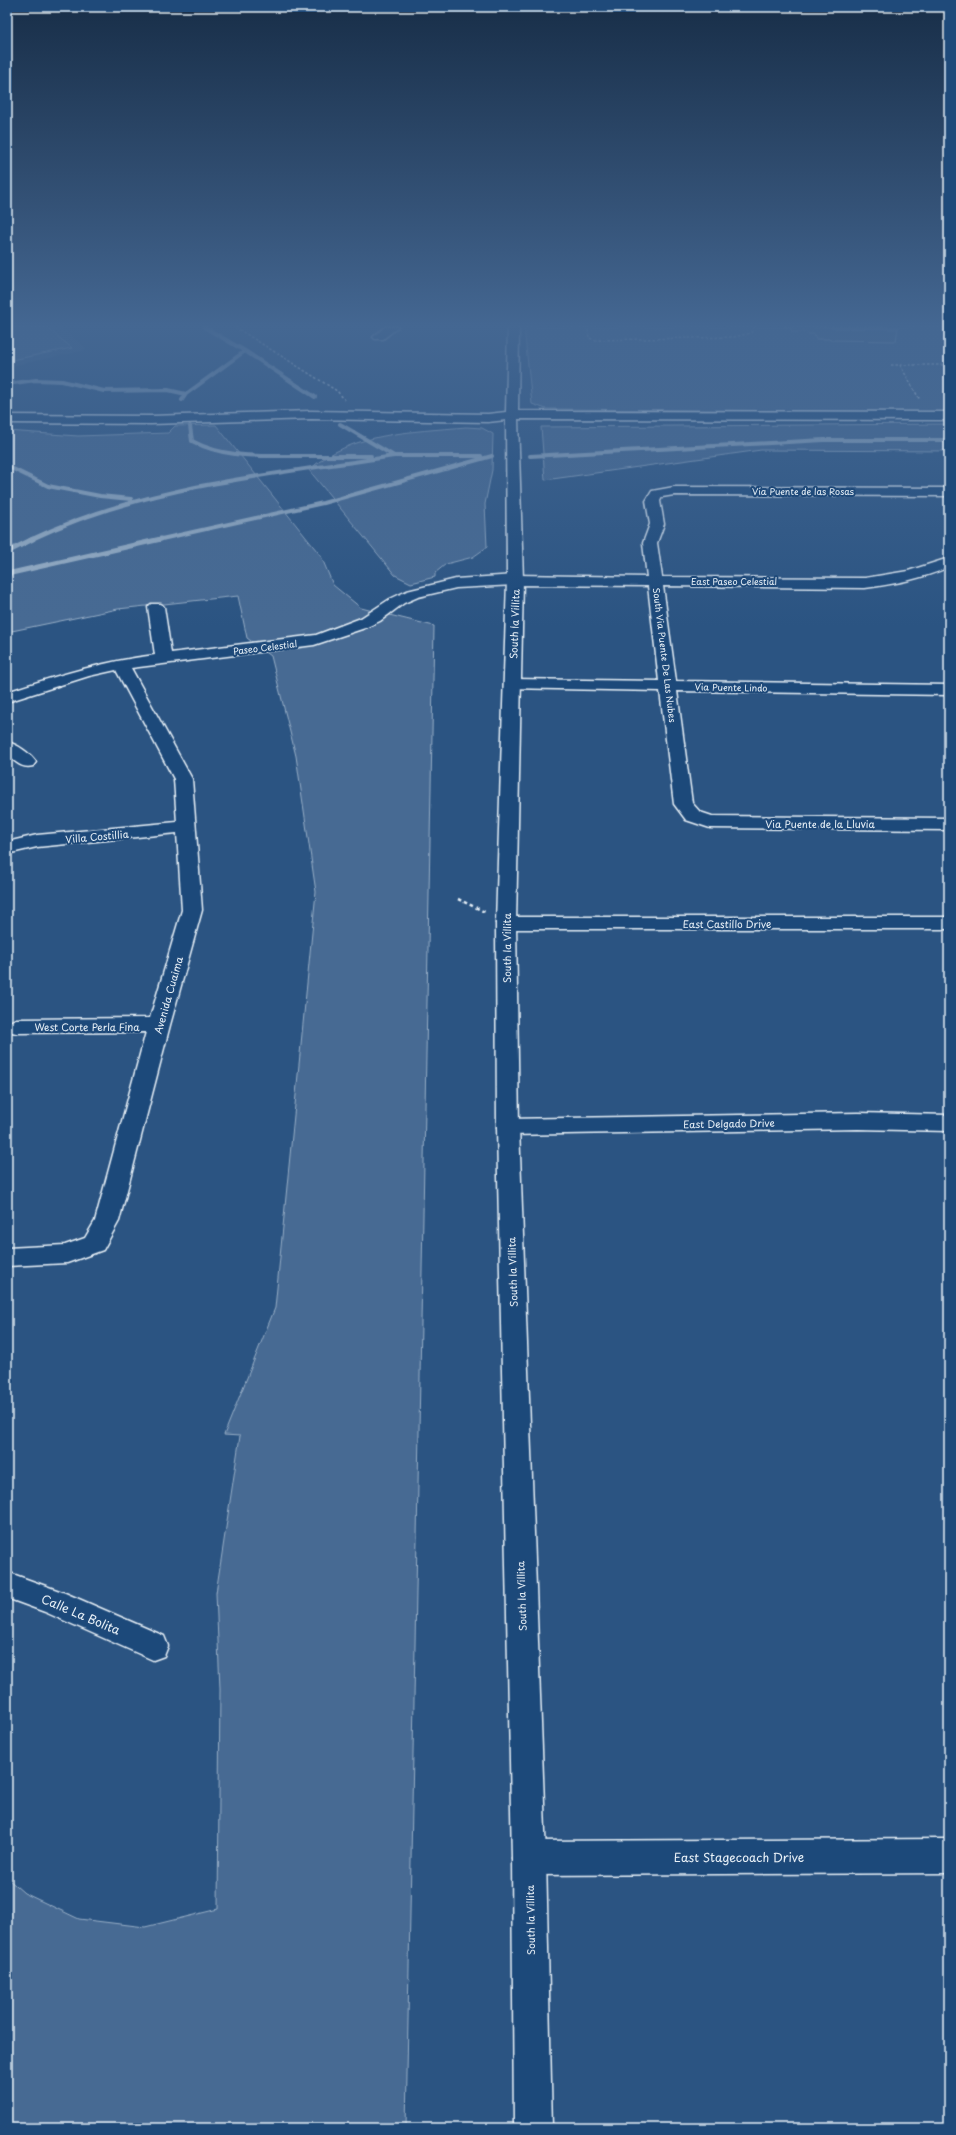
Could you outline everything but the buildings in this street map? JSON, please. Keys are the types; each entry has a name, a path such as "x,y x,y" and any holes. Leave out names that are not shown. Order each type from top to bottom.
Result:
{"street":[{"name":"South la Villita","path":"512,427 515,580 506,917 508,1128 529,1858 533,2128"},
{"name":"Via Puente de las Rosas","path":"657,494 674,491 949,492"},
{"name":"South Via Puente De Las Nubes","path":"657,494 653,501 656,524 650,543 683,804 693,816"},
{"name":"East Paseo Celestial","path":"515,580 865,582 905,578 949,562"},
{"name":"Paseo Celestial","path":"7,697 85,672 121,664 278,646 314,640 343,633 374,618 400,600 432,588 467,582 515,580"},
{"path":"156,607 164,658"},
{"name":"Avenida Cuaima","path":"7,1257 67,1254 94,1244 107,1222 158,1025 192,910 183,779 121,664"},
{"name":"Via Puente Lindo","path":"512,684 949,690"},
{"path":"7,747 27,762"},
{"name":"Via Puente de la Lluvia","path":"693,816 710,822 949,824"},
{"name":"Villa Costillia","path":"7,848 37,841 187,827"},
{"name":"East Castillo Drive","path":"506,917 949,923"},
{"name":"West Corte Perla Fina","path":"16,1026 158,1025"},
{"name":"East Delgado Drive","path":"508,1128 858,1121 949,1123"},
{"name":"Calle La Bolita","path":"7,1585 55,1602 153,1646"},
{"name":"East Stagecoach Drive","path":"529,1858 949,1856"}],"path":[{"path":"458,899 483,912 506,917"}],"shaded area":[{"path":"174,427 217,427 321,556 333,585 361,608 434,626 406,2128 7,2128 7,1878 24,1893 79,1919 145,1927 218,1909 220,1689 216,1593 240,1436 224,1435 275,1308 316,892 296,756 271,656 247,638 238,596 118,609 7,632 7,431 78,436 168,433"},
{"path":"466,427 482,428 493,434 492,470 485,504 487,547 473,557 446,564 435,573 435,577 411,583 395,575 309,470 326,457 363,441 383,436 425,430"},
{"path":"541,427 949,427 949,451 761,450 545,480"}],"waterway":[{"path":"190,427 192,441 216,451 242,455 267,456 371,456"},
{"path":"344,427 394,456"},
{"path":"530,456 824,440 949,440"},
{"path":"30,540 74,521 118,506 163,494 255,476 394,456"},
{"path":"394,456 481,456"},
{"path":"157,540 323,503 492,456"},
{"path":"7,466 48,486 100,496 131,499"},
{"path":"7,552 33,539"},
{"path":"7,574 161,539"}]}
